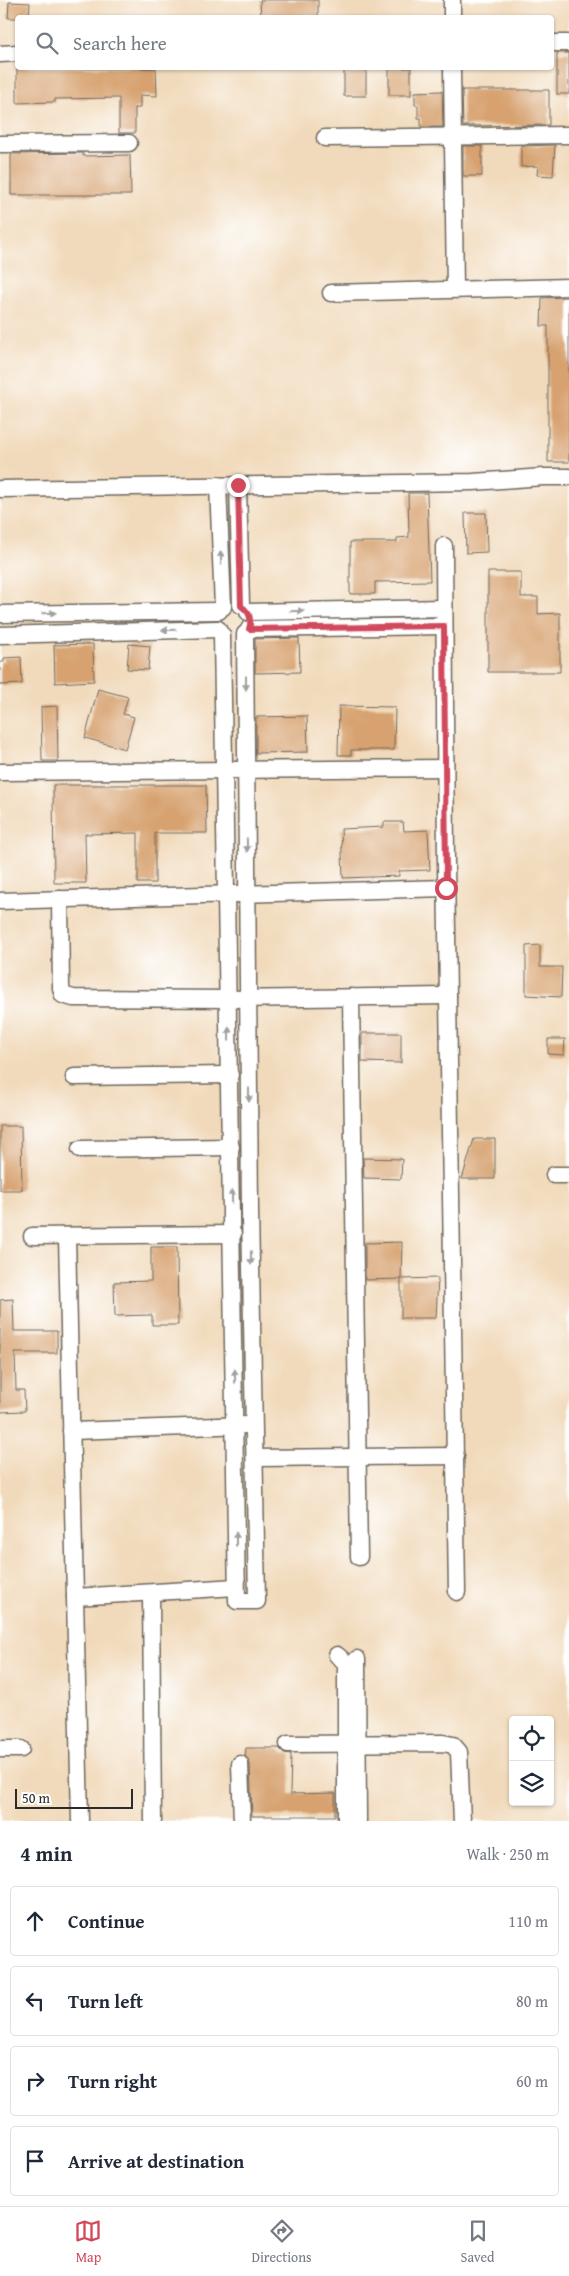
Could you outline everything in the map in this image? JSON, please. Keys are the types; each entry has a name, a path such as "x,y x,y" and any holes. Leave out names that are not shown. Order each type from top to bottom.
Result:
{"street":[{"path":"452,0 452,15"},
{"path":"554,43 569,43"},
{"path":"0,54 15,54"},
{"path":"452,70 455,290"},
{"path":"325,138 569,135"},
{"path":"0,144 129,143"},
{"path":"331,293 569,287"},
{"path":"0,489 473,482 569,477"},
{"path":"218,485 221,609 216,620 220,632 225,770 236,1426 236,1587 237,1602 258,1602 247,892 247,632 250,618 245,609 238,485"},
{"path":"444,546 446,888 457,1592"},
{"path":"0,614 221,609 232,604 245,609 444,608"},
{"path":"0,634 220,632 231,638 247,632 444,626"},
{"path":"0,772 225,770 246,768 355,770 445,768"},
{"path":"0,901 247,892 446,888"},
{"path":"60,899 61,988 63,995 73,998 248,999 448,996"},
{"path":"351,997 359,1557"},
{"path":"74,1076 230,1075"},
{"path":"80,1149 231,1146"},
{"path":"32,1236 233,1234"},
{"path":"67,1236 80,1821"},
{"path":"72,1430 254,1425"},
{"path":"255,1458 456,1456"},
{"path":"75,1597 236,1587"},
{"path":"151,1593 153,1821"},
{"path":"337,1655 346,1663 358,1821"},
{"path":"346,1821 357,1659"},
{"path":"288,1744 352,1742 443,1743 453,1745 459,1752 462,1821"},
{"path":"0,1749 21,1749"},
{"path":"240,1764 242,1821"}],"building":[{"path":"260,0 318,0 318,15 261,15"},
{"path":"9,2 30,3 29,15 15,15 15,18 8,18"},
{"path":"557,53 569,53 569,94 557,94"},
{"path":"17,70 156,70 157,96 140,95 140,108 135,108 135,133 119,133 119,98 55,99 55,102 17,103"},
{"path":"344,70 366,70 366,96 344,96"},
{"path":"389,70 411,70 411,95 389,95"},
{"path":"462,90 549,90 549,125 463,126"},
{"path":"442,91 443,127 421,127 421,118 418,118 418,105 415,105 415,92"},
{"path":"555,145 553,176 537,175 538,166 521,167 521,146"},
{"path":"463,146 482,146 482,176 463,176"},
{"path":"83,153 83,156 130,155 131,195 11,195 11,154"},
{"path":"569,297 569,462 548,462 548,326 541,326 542,298"},
{"path":"408,493 427,493 430,581 375,582 375,594 350,594 350,542 397,542 397,538 409,537"},
{"path":"465,513 486,513 487,552 466,553"},
{"path":"488,572 521,572 521,597 538,597 538,614 560,613 560,672 488,672"},
{"path":"299,638 300,672 255,673 255,639"},
{"path":"93,644 94,681 55,683 54,645"},
{"path":"129,644 150,646 148,670 127,669"},
{"path":"21,657 22,684 0,685 0,662 4,662 4,658"},
{"path":"98,689 128,697 123,714 134,717 125,749 85,738"},
{"path":"57,706 58,761 42,761 41,707"},
{"path":"339,706 395,707 394,750 351,750 351,755 338,755"},
{"path":"307,716 308,752 256,753 256,717"},
{"path":"53,785 206,785 207,833 155,833 155,883 138,883 138,833 85,834 86,883 54,883"},
{"path":"384,822 403,822 404,831 428,830 430,870 399,871 399,876 343,878 341,829 384,827"},
{"path":"540,945 540,967 562,967 561,997 526,995 526,946"},
{"path":"362,1033 401,1033 401,1063 362,1062"},
{"path":"548,1039 565,1039 564,1055 548,1054"},
{"path":"0,1126 21,1126 22,1190 0,1190"},
{"path":"474,1139 495,1139 495,1179 462,1179"},
{"path":"363,1158 402,1159 401,1179 364,1178"},
{"path":"402,1242 401,1279 365,1280 365,1243"},
{"path":"151,1247 177,1247 178,1325 152,1325 152,1315 115,1316 114,1282 151,1281"},
{"path":"438,1278 436,1318 401,1318 401,1279"},
{"path":"13,1299 14,1331 57,1331 57,1353 15,1353 16,1390 24,1390 25,1411 0,1412 0,1300"},
{"path":"246,1748 279,1748 284,1753 291,1754 290,1794 335,1793 335,1816 252,1816 250,1764 245,1756"}],"route":[{"path":"238,485 241,606 248,612 250,618 249,629 444,626 446,888"}]}
